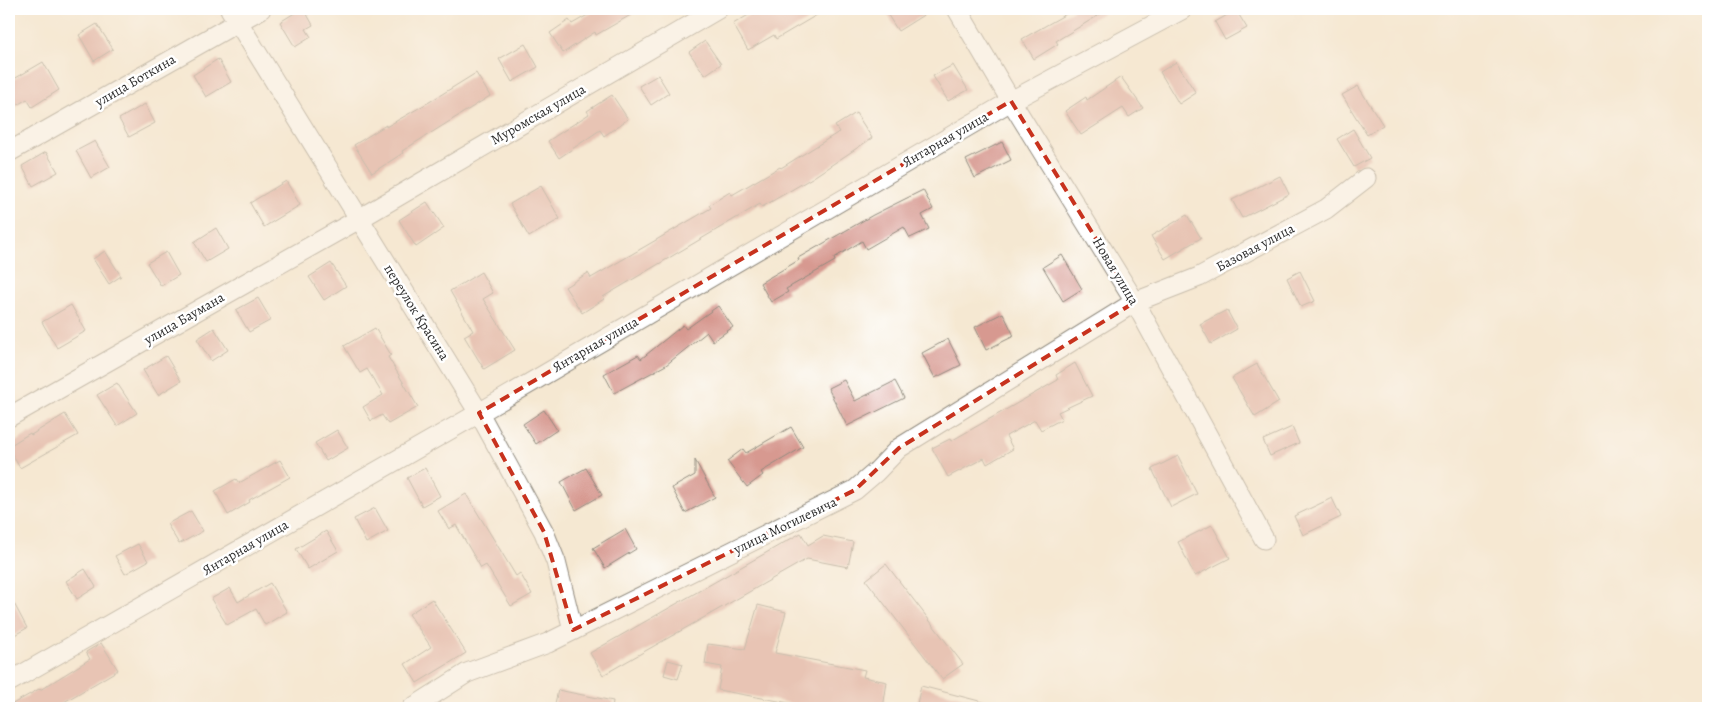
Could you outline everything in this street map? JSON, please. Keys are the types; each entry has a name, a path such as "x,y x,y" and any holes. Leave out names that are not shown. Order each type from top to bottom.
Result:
{"street":[{"name":"улица Боткина","path":"9,152 234,15 261,9"},
{"name":"Муромская улица","path":"359,218 718,9"},
{"name":"Новая улица","path":"957,9 1011,101 1135,302 1264,539"},
{"name":"Янтарная улица","path":"9,682 479,413 1011,101 1183,9"},
{"name":"переулок Красина","path":"234,15 479,413 544,532 556,562 573,630"},
{"name":"Базовая улица","path":"1135,302 1199,277 1326,209 1366,178"},
{"name":"улица Баумана","path":"9,417 359,218"},
{"name":"улица Могилевича","path":"412,708 467,673 548,643 855,490 899,448 1135,302"}],"highlighted area":[{"path":"1011,101 1135,302 899,448 855,490 573,630 544,532 479,413"}],"building":[{"path":"304,9 313,25 306,29 311,37 295,47 280,22"},
{"path":"598,9 641,9 596,35 595,32 563,53 550,33 569,20 572,24"},
{"path":"764,9 827,9 776,39 774,35 748,50 733,24 752,13 753,15"},
{"path":"884,9 933,9 898,31"},
{"path":"1075,9 1109,9 1056,41 1058,44 1034,59 1022,39"},
{"path":"1236,10 1247,28 1225,40 1215,22"},
{"path":"97,24 113,49 94,61 79,35"},
{"path":"705,41 721,64 705,75 689,52"},
{"path":"525,44 538,67 512,82 499,59"},
{"path":"218,59 231,82 206,97 193,75"},
{"path":"43,62 59,90 32,107 27,99 9,110 9,82"},
{"path":"1176,62 1196,93 1179,104 1160,72"},
{"path":"953,65 968,90 948,101 933,76"},
{"path":"476,73 490,96 402,151 403,153 372,173 354,145"},
{"path":"658,75 669,93 651,105 639,86"},
{"path":"1121,77 1143,108 1129,117 1123,108 1081,135 1065,111 1086,97 1087,100"},
{"path":"1358,86 1383,125 1367,135 1342,95"},
{"path":"612,95 628,119 604,136 600,130 559,158 548,141 589,114 587,111"},
{"path":"145,104 155,123 129,137 119,119"},
{"path":"856,113 872,138 812,178 762,207 760,204 603,297 604,299 582,313 565,287 588,273 591,278 711,208 709,205 730,192 732,195 781,168 839,132 835,126"},
{"path":"1353,129 1370,158 1354,167 1337,139"},
{"path":"95,141 110,167 91,178 76,151"},
{"path":"1002,142 1011,160 975,178 966,160"},
{"path":"46,152 58,172 33,186 22,166"},
{"path":"1280,176 1289,194 1242,218 1232,200"},
{"path":"286,181 300,205 264,227 250,203"},
{"path":"541,186 560,219 529,237 510,204"},
{"path":"923,190 933,209 922,215 929,229 910,238 904,227 866,249 862,241 834,258 835,261 786,289 788,292 771,302 760,283 799,260 798,258 873,215"},
{"path":"427,202 444,228 416,247 399,220"},
{"path":"1187,215 1201,238 1165,259 1151,236"},
{"path":"216,228 228,249 206,262 194,242"},
{"path":"105,251 121,276 109,284 93,259"},
{"path":"166,252 179,275 161,286 147,263"},
{"path":"1062,255 1082,289 1063,301 1043,267"},
{"path":"331,263 346,286 324,300 309,277"},
{"path":"1300,271 1315,301 1301,307 1287,278"},
{"path":"481,272 493,293 483,299 515,350 484,369 464,336 473,331 450,291"},
{"path":"258,298 271,320 249,332 236,310"},
{"path":"71,305 86,331 57,348 42,322"},
{"path":"718,306 733,327 713,341 707,332 666,365 614,393 604,374 638,355 641,359 683,325 686,329"},
{"path":"1227,310 1237,329 1211,344 1200,324"},
{"path":"1003,313 1014,336 986,350 975,327"},
{"path":"214,328 228,350 211,361 197,339"},
{"path":"375,328 391,355 388,357 418,407 388,424 382,415 371,421 363,407 383,395 367,369 360,373 344,346"},
{"path":"948,339 961,365 935,378 922,353"},
{"path":"166,356 181,381 158,395 143,370"},
{"path":"1075,363 1092,396 1058,412 1062,419 1041,430 1035,420 1006,436 1013,449 987,464 984,458 948,477 932,448 950,439 951,441 1058,380 1056,375"},
{"path":"1257,364 1279,402 1255,417 1232,378"},
{"path":"844,380 855,401 895,381 904,398 847,426 828,388"},
{"path":"117,383 137,413 117,426 97,395"},
{"path":"544,410 557,430 536,444 523,424"},
{"path":"65,414 78,435 20,468 9,446"},
{"path":"791,427 803,447 761,472 763,475 747,487 727,461 743,449 746,453"},
{"path":"1292,427 1299,443 1270,456 1263,440"},
{"path":"337,430 348,448 326,461 315,443"},
{"path":"1178,456 1197,494 1171,507 1152,469"},
{"path":"280,460 290,477 249,500 250,502 228,515 215,491 236,479 239,483"},
{"path":"695,460 715,497 685,513 672,488 695,475"},
{"path":"425,468 440,496 422,506 407,478"},
{"path":"586,468 602,495 576,510 561,482"},
{"path":"466,494 516,576 520,573 532,594 511,606 486,565 481,568 456,525 449,529 438,511"},
{"path":"1332,498 1341,517 1303,535 1294,516"},
{"path":"375,508 388,531 366,543 354,519"},
{"path":"191,511 203,531 179,544 167,524"},
{"path":"1212,525 1230,558 1195,576 1178,542"},
{"path":"625,529 636,549 605,568 593,548"},
{"path":"326,531 338,551 308,569 296,549"},
{"path":"801,533 808,545 823,536 853,542 848,567 807,559 603,675 590,653"},
{"path":"138,544 148,561 125,574 115,556"},
{"path":"886,564 963,664 942,679 866,580"},
{"path":"85,569 96,587 77,599 66,581"},
{"path":"270,583 287,612 265,625 256,609 227,625 211,599 230,588 238,602"},
{"path":"9,594 27,628 9,638"},
{"path":"432,599 466,653 417,683 405,664 431,647 409,614"},
{"path":"758,605 786,612 775,653 865,670 863,677 887,682 883,708 817,708 718,690 722,667 705,664 708,644 745,649"},
{"path":"101,643 118,670 54,708 9,708 9,706 40,690 90,659 86,652"},
{"path":"668,660 683,664 678,679 664,675"},
{"path":"921,686 987,703 986,708 916,708"},
{"path":"558,690 613,701 612,708 554,708"}]}
